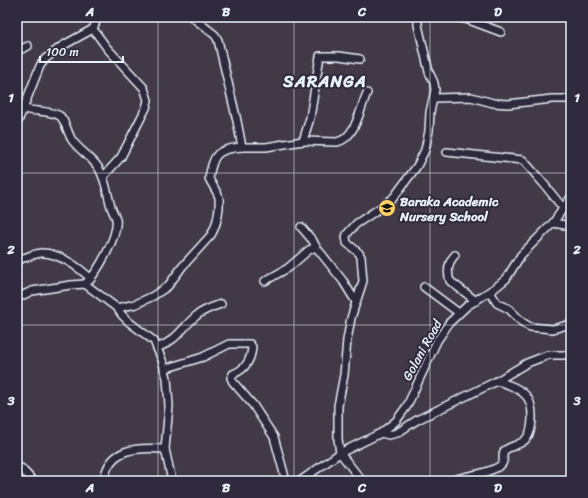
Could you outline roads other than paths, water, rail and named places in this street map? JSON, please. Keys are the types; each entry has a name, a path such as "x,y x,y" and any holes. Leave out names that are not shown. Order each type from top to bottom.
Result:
{"street":[{"path":"17,124 40,66 45,59 62,46 92,29 98,17"},
{"path":"192,17 215,35 218,40 242,147"},
{"path":"362,481 340,453 338,439 338,406 344,375 350,325 363,281 362,261 359,253 347,243 346,240 347,234 356,224 386,204 394,196 416,166 425,150 428,139 430,112 434,98 435,86 429,72 418,25 418,17"},
{"path":"452,17 466,19 501,32"},
{"path":"92,29 106,48 144,88 148,100 146,108 121,157 103,177"},
{"path":"17,51 28,46"},
{"path":"303,141 310,118 320,56 339,56 360,59"},
{"path":"117,308 136,304 153,296 168,286 182,267 214,231 219,211 219,197 209,178 214,158 222,150 242,147 266,147 303,141 340,141 348,135 360,114 363,101 367,93"},
{"path":"434,98 471,97 493,103 508,104 552,99 571,99"},
{"path":"17,298 32,291 88,282 105,256 115,230 116,219 112,211 103,177 97,165 73,141 62,118 54,114 24,109"},
{"path":"447,152 522,160 563,208"},
{"name":"Golani Road","path":"300,481 340,453 381,433 396,421 407,406 437,341 449,323 459,313 506,279 521,255 553,223 571,197"},
{"path":"553,223 571,226"},
{"path":"301,228 313,241 316,248 352,293 356,302"},
{"path":"265,281 288,268 309,250 316,248"},
{"path":"17,260 32,255 48,253 77,267 88,282 117,308 129,322 154,341 158,348 164,369 169,406 165,449 172,481"},
{"path":"455,255 451,259 448,269 450,281 476,301"},
{"path":"424,287 459,313"},
{"path":"490,292 497,303 510,310 522,322 530,327 553,329 571,324"},
{"path":"158,348 170,342 195,317 208,309 221,304"},
{"path":"164,369 203,357 229,344 250,344 252,347 249,362 244,368 233,374 231,378 253,405 274,437 286,481"},
{"name":"Golani Road","path":"381,433 389,435 397,433 417,420 498,381 518,368 548,355 571,355"},
{"path":"451,481 499,467 503,461 505,451 526,440 530,433 532,426 530,405 527,397 519,390 498,381"},
{"path":"104,481 109,465 113,458 119,454 149,448 165,449"},
{"path":"17,468 21,468 33,481"},
{"path":"17,472 21,481"}],"place":[{"name":"Baraka Academic Nursery School","path":"387,208"}],"district":[{"name":"SARANGA","path":"325,81"}]}
